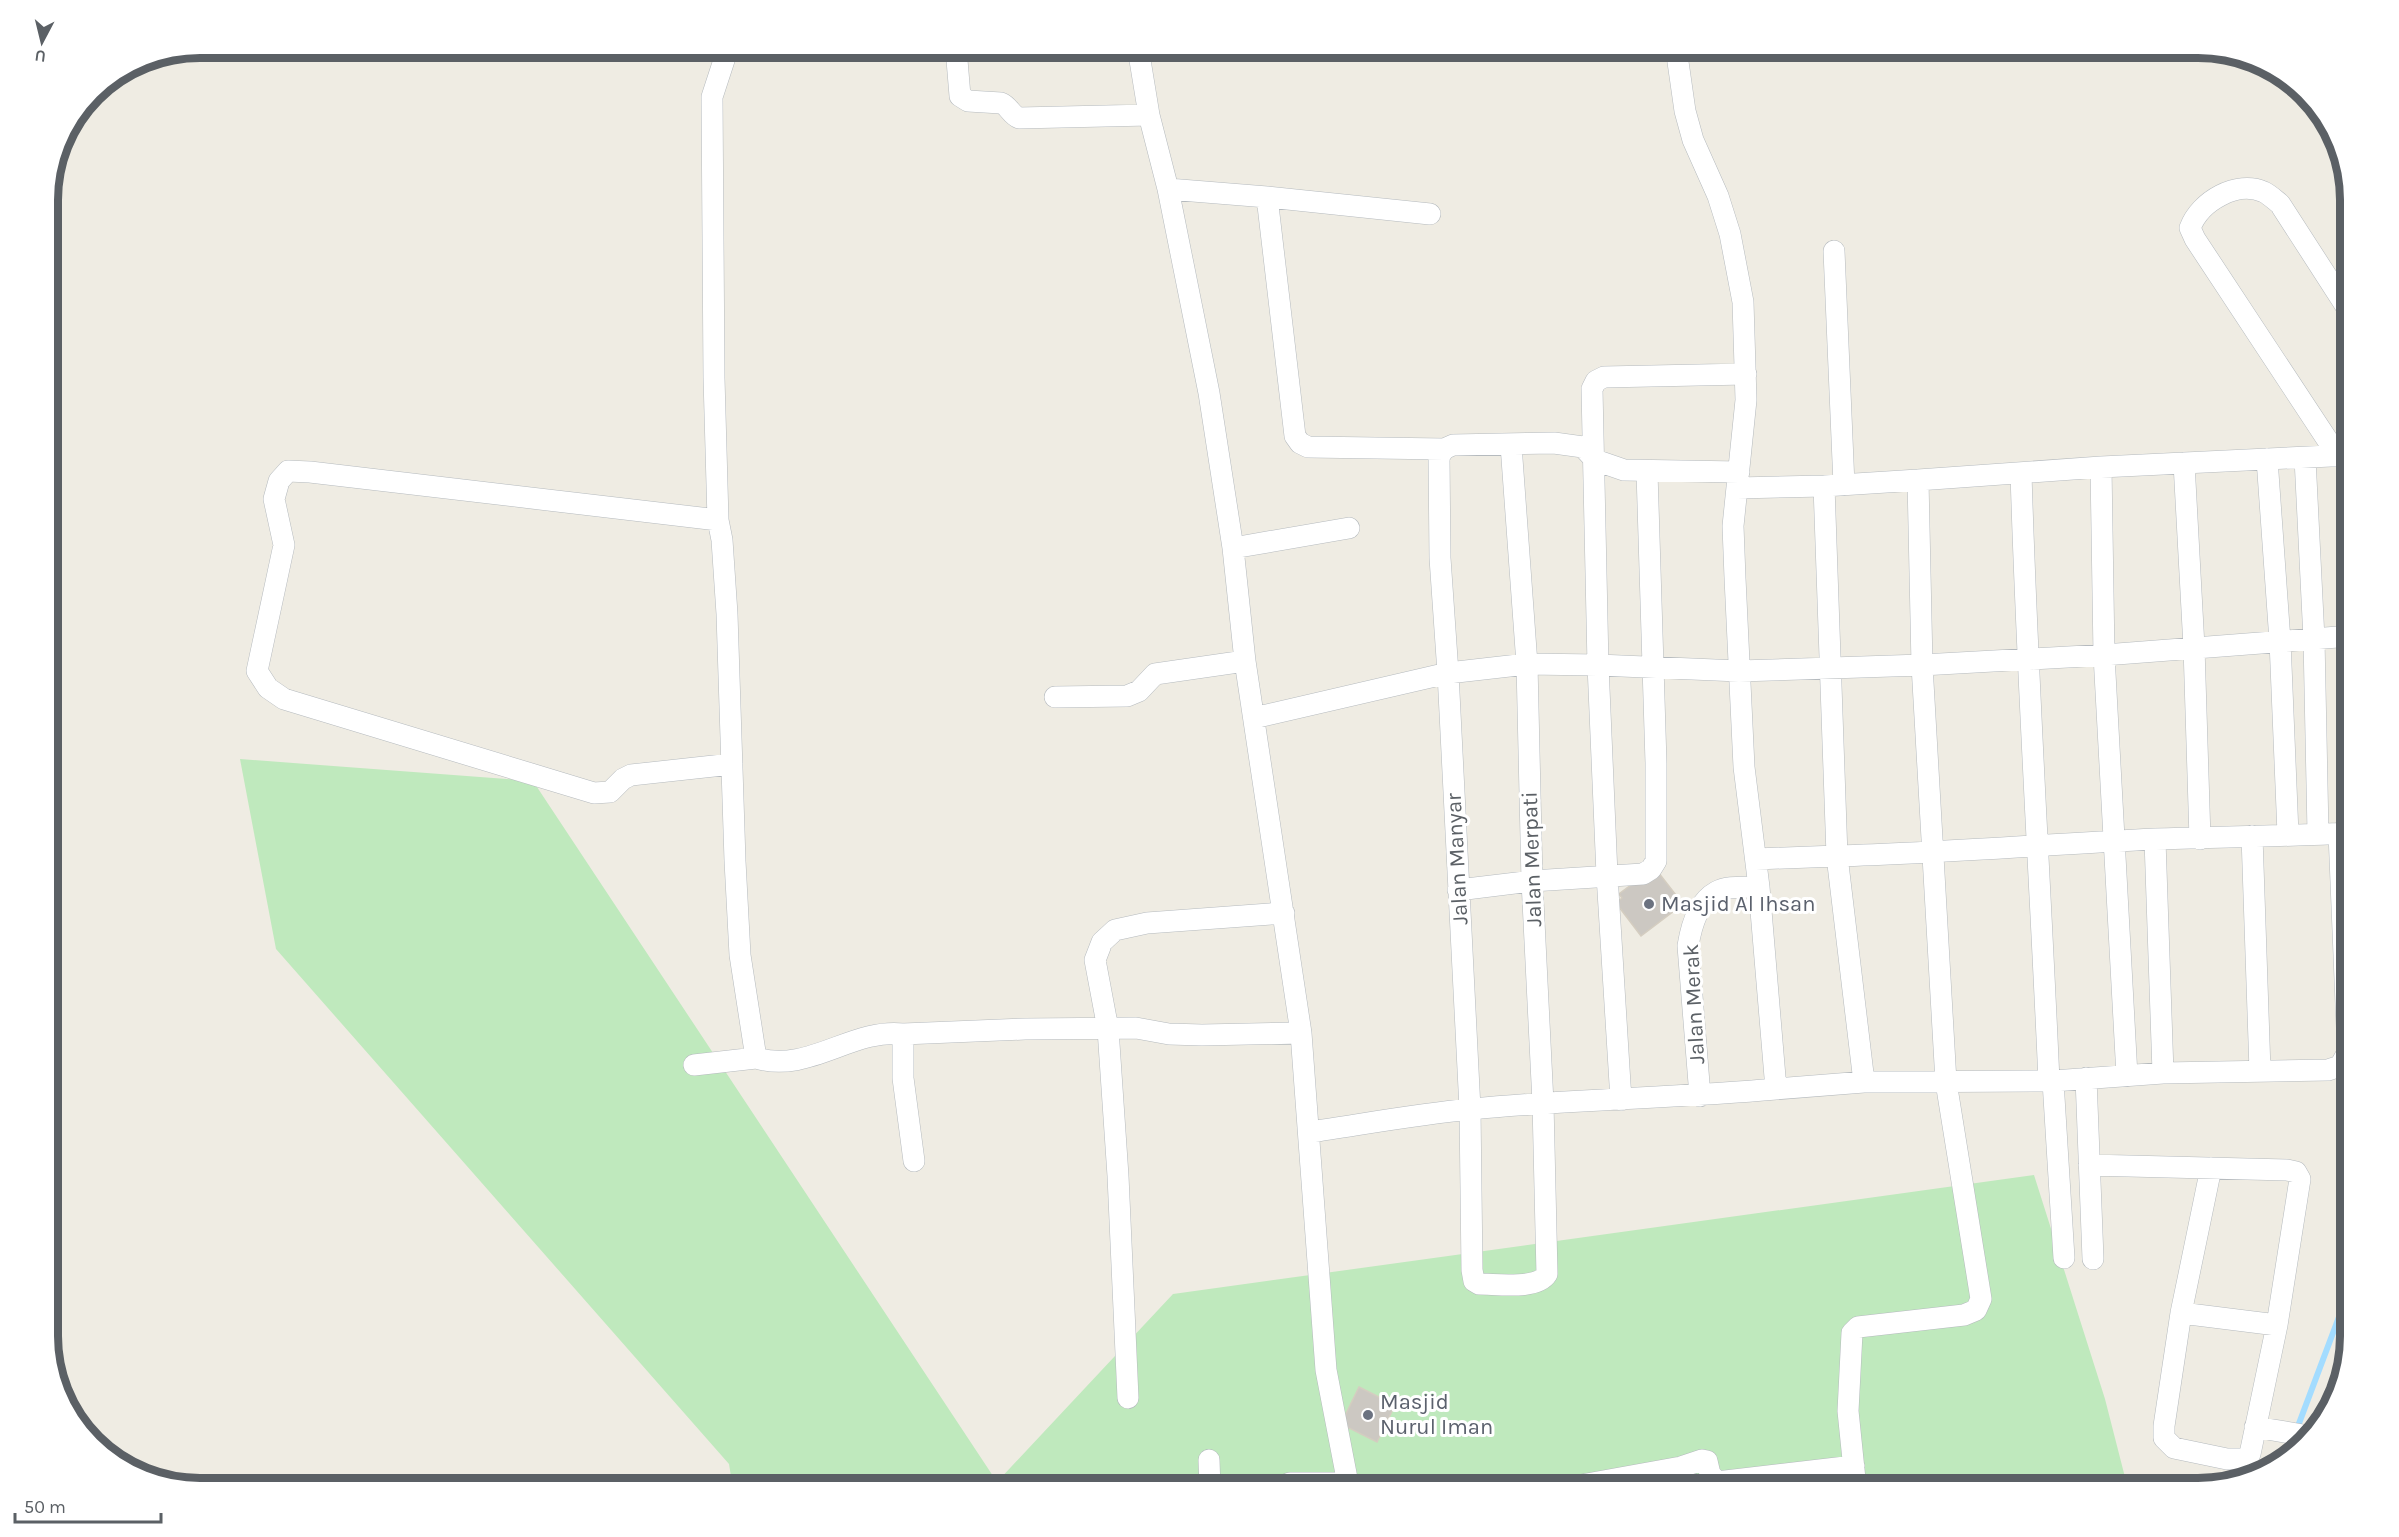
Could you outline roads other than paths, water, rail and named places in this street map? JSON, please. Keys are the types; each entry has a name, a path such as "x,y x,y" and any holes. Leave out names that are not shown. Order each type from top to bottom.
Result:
{"street":[{"path":"1677,58 1685,111 1693,140 1718,196 1736,261 1743,302 1746,400 1733,526 1744,767 1759,887 1776,1089"},
{"path":"723,59 712,97 714,378 718,520 722,540 727,614 740,955 756,1058"},
{"path":"957,59 960,96 968,101 1005,104 1012,115 1019,118 1149,115"},
{"path":"1140,59 1149,115 1168,189 1209,393 1233,548 1245,662 1301,1033 1326,1371 1346,1478"},
{"path":"1168,189 1430,214"},
{"path":"2340,297 2280,204 2265,193 2249,189 2233,190 2205,205 2194,216 2190,228 2195,239 2340,449"},
{"path":"1268,197 1295,436 1300,443 1308,447 1444,449 1453,445 1554,443 1583,447 1595,460 1624,470 1738,480 1834,485 2101,467 2340,455"},
{"path":"1834,251 1834,485 1830,669 1838,856 1864,1082"},
{"path":"1621,1100 1607,875 1598,665 1592,389 1596,381 1604,376 1746,374"},
{"name":"Jalan Merpati","path":"1472,1270 1474,1281 1479,1284 1535,1284 1543,1280 1547,1274 1543,1103 1532,881 1527,664 1511,445"},
{"name":"Jalan Manyar","path":"1444,449 1439,458 1440,558 1470,1109 1472,1270"},
{"path":"2305,458 2314,639 2318,833"},
{"path":"2267,459 2280,641 2288,834"},
{"path":"2184,464 2194,647 2200,839"},
{"path":"2101,467 2104,655 2127,1076"},
{"path":"718,520 288,471 279,481 274,499 284,545 257,671 268,688 284,699 594,793 610,792 623,779 631,775 732,764"},
{"path":"1458,890 1532,881 1643,874 1652,869 1656,861 1647,472"},
{"path":"2020,473 2026,658 2064,1258"},
{"path":"1855,1478 1848,1412 1852,1333 1858,1327 1964,1315 1976,1310 1981,1299 1946,1082 1922,664 1918,480"},
{"path":"1233,548 1349,528"},
{"path":"1254,718 1448,673 1527,664 1740,671 1830,669 2104,655 2340,637"},
{"path":"1055,697 1127,696 1139,691 1155,674 1245,662"},
{"path":"1756,860 2340,833"},
{"path":"2252,836 2260,1071"},
{"path":"2155,840 2163,1073"},
{"name":"Jalan Merak","path":"1700,1096 1688,946 1690,932 1696,915 1706,900 1716,892 1725,889 1759,887"},
{"path":"1128,1398 1118,1176 1108,1029 1095,960 1102,942 1115,930 1147,923 1284,913"},
{"path":"694,1065 756,1058 773,1061 811,1058 886,1032 903,1034 1025,1029 1136,1028 1169,1034 1202,1035 1301,1033"},
{"path":"903,1034 903,1078 914,1161"},
{"path":"1310,1132 1470,1109 1543,1103 1700,1096 1864,1082 2051,1081 2163,1073 2328,1070 2340,1066"},
{"path":"2086,1078 2093,1259"},
{"path":"2090,1165 2211,1168 2287,1170 2296,1172 2300,1179 2277,1325 2250,1454 2245,1459 2227,1459 2174,1448 2164,1438 2181,1312 2211,1168"},
{"path":"2181,1312 2277,1325"},
{"path":"2254,1427 2300,1435"},
{"path":"1209,1460 1210,1478"},
{"path":"1620,1478 1681,1467 1702,1460 1707,1461 1710,1474 1714,1478"},
{"path":"1752,1478 1854,1466"}],"waterway":[{"path":"2291,1443 2340,1314"}],"place":[{"name":"Masjid Al Ihsan","path":"1649,904"},
{"name":"Masjid Nurul Iman","path":"1368,1415"}]}
